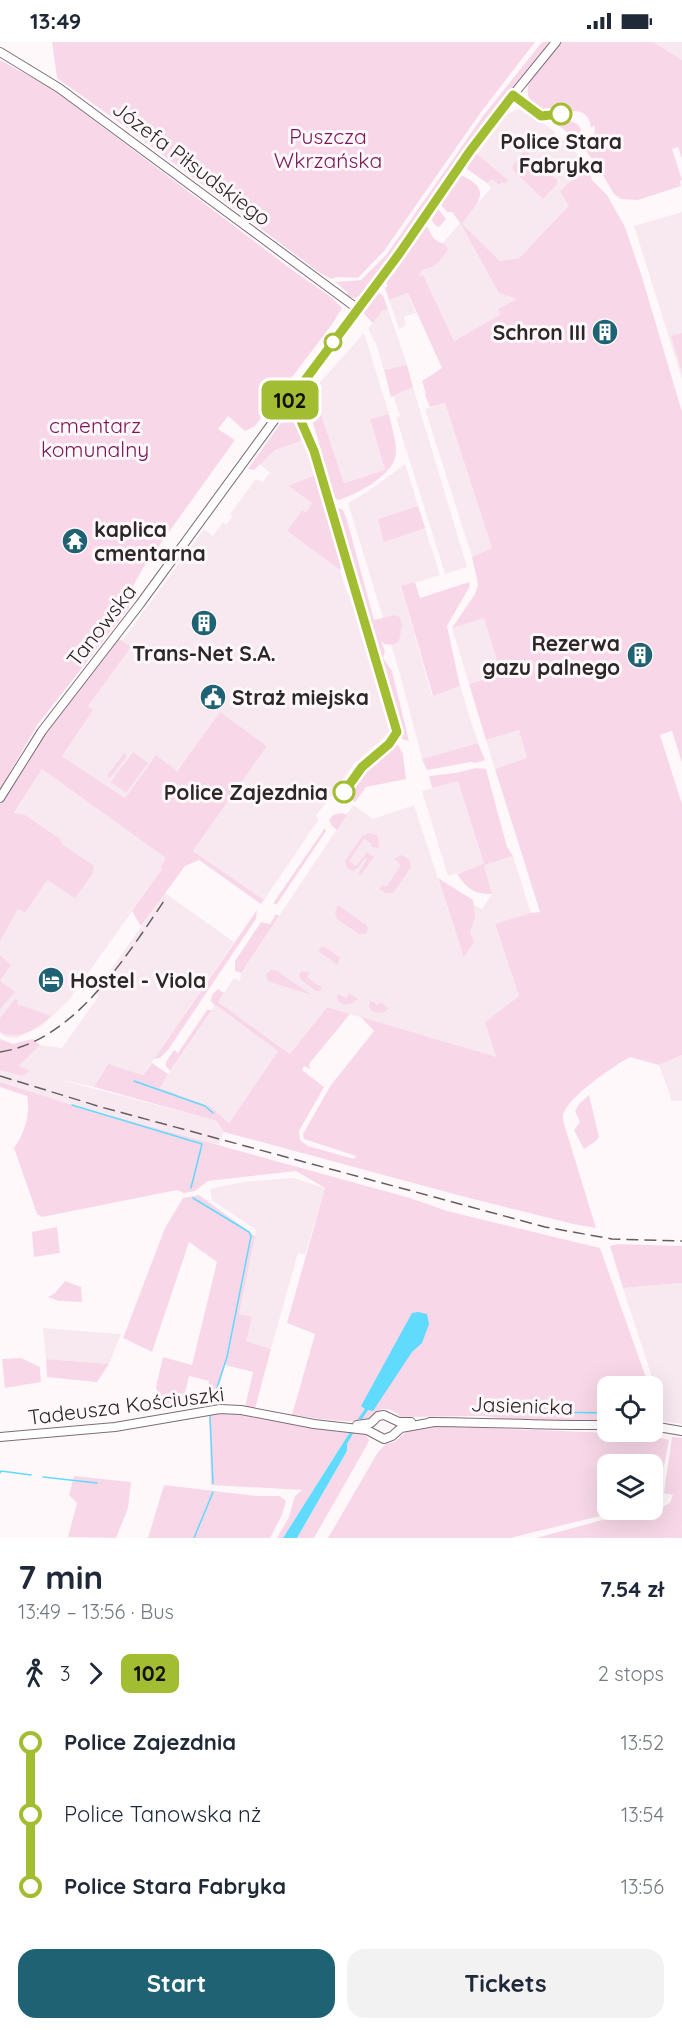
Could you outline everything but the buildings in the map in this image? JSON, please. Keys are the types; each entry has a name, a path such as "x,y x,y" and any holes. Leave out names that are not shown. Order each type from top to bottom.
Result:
{"main road":[{"name":"Tanowska","path":"0,798 42,731 146,598 399,254 487,127 556,42"},
{"name":"Józefa Piłsudskiego","path":"0,52 60,88 358,309"},
{"name":"Tadeusza Kościuszki","path":"0,1437 115,1427 220,1408 341,1426"},
{"path":"384,1414 394,1419 397,1426 391,1437 385,1439 367,1430 341,1426 369,1424 384,1414"},
{"name":"Jasienicka","path":"394,1419 402,1422 466,1421 538,1425 597,1425"},
{"path":"374,1420 372,1426 374,1433"},
{"name":"Jasienicka","path":"395,1432 401,1428 434,1422"},
{"path":"663,1428 682,1431"}],"shaded area":[{"path":"653,42 682,42 682,60"},
{"path":"519,109 528,112 549,127 588,164 560,191 570,206 519,258 500,261 464,226 499,293 518,299 501,316 454,341 418,271 491,188 487,183 497,171 477,154 507,114"},
{"path":"682,212 682,379 634,226"},
{"path":"408,293 416,313 404,317 406,326 399,329 389,300"},
{"path":"388,309 407,365 384,370 376,344 368,329 382,311"},
{"path":"364,333 389,414 370,419 385,470 344,483 313,390"},
{"path":"413,387 467,567 445,574 396,417 400,416 393,395"},
{"path":"445,403 492,548 472,557 425,409"},
{"path":"304,436 311,450 316,475 289,487 312,503 306,512 302,510 287,531 340,570 358,616 390,732 353,765 316,816 319,819 264,900 193,851 267,746 221,713 176,771 156,755 125,798 55,751 130,647 122,641 204,529 213,536 223,522 226,525 233,516 230,514 256,479 263,482 269,473 274,476 259,464 276,447"},
{"path":"405,464 440,575 401,587 432,696 460,686 478,743 422,759 400,674 348,503"},
{"path":"484,617 501,674 469,684 452,628"},
{"path":"519,730 528,759 495,769 486,740"},
{"path":"42,769 167,858 162,869 69,1000 42,1026 17,1038 6,1037 0,1033 0,837"},
{"path":"458,780 484,864 513,856 531,913 495,925 519,996 486,1022 496,1058 327,1007 290,1054 218,1002 234,978 240,981 241,973 353,805 373,819 414,805 455,931 472,904 482,909 492,894 484,865 448,876 422,791"},
{"path":"165,893 234,942 143,1075 108,1064 94,1087 57,1079 218,1121 224,1132 219,1145 0,1082 0,1057 19,1066 40,1045 62,1048 98,997 95,992"},
{"path":"216,1004 278,1051 229,1123 211,1107 159,1088"},
{"path":"682,1055 682,1101 672,1101 659,1065"},
{"path":"293,1178 325,1188 305,1255 298,1253 271,1349 246,1341 239,1314 256,1230 212,1200 210,1189 243,1182"},
{"path":"682,1283 682,1424 663,1421 663,1376 652,1376 623,1288"},
{"path":"43,1328 121,1334 109,1364 46,1359"}],"green space":[{"name":"Puszcza Wkrzańska","path":"52,42 535,42 481,112 384,251 358,278 331,279 57,78"},
{"path":"542,42 553,42 366,293 355,298 347,296 348,293 336,282 361,280 387,254 483,116"},
{"path":"561,42 653,42 682,60 682,159 678,147 672,149 682,180 680,181 681,186 638,200 621,199 614,194 595,162 583,148 584,142 588,144 592,138 595,126 591,127 584,114 578,111 545,113 533,105 528,92 529,83"},
{"name":"cmentarz komunalny","path":"0,60 51,88 331,297 342,308 255,426 245,431 228,416 218,429 235,440 143,568 126,599 129,608 38,724 0,789"},
{"path":"562,121 576,123 581,130 579,136 574,138 557,124"},
{"path":"523,152 528,153 557,180 557,184 543,199 513,170 513,166"},
{"path":"475,154 508,180 505,184 502,182 499,185 492,179 487,183 467,169 466,166"},
{"path":"588,164 592,180 607,195 625,227 682,412 682,763 672,731 660,735 682,804 682,1055 659,1065 630,1057 580,1092 566,1110 563,1117 564,1124 596,1228 465,1197 224,1132 217,1121 94,1087 108,1064 143,1075 152,1063 168,1074 160,1088 211,1107 229,1123 278,1051 215,1006 211,1001 212,995 218,989 224,993 218,1002 290,1054 327,1007 350,1014 309,1064 310,1069 304,1066 302,1070 324,1087 299,1131 300,1140 308,1146 354,1159 356,1156 304,1139 303,1134 331,1085 374,1031 361,1017 496,1057 485,1022 519,996 495,924 540,912 495,769 527,758 519,730 486,740 469,684 501,674 484,618 452,628 475,594 478,584 472,557 492,548 445,403 430,407 425,395 422,381 442,368 408,293 389,300 385,288 388,286 386,283 427,226 433,238 445,244 448,250 441,260 423,269 419,276 423,275 454,341 500,315 498,309 517,299 499,293 461,224 452,212 447,212 441,205 461,175 471,181 480,192 479,198 462,224 500,261 519,258 569,206 560,191"},
{"path":"438,209 446,219 439,227 431,219"},
{"path":"379,293 383,296 388,309 382,311 373,323 363,313"},
{"path":"682,333 682,372 671,336"},
{"path":"407,365 413,387 391,397 384,370"},
{"path":"313,390 344,483 385,470 370,419 389,414 395,442 395,460 390,468 374,482 338,500 335,498 306,399 307,392"},
{"path":"288,413 300,424 302,433 300,441 275,450 254,470 248,469"},
{"path":"316,475 342,563 340,570 287,531 302,510 306,512 312,503 288,486"},
{"path":"418,506 425,528 384,542 378,519"},
{"path":"336,507 343,510 347,520 374,620 395,615 400,617 402,625 399,642 392,645 381,641 385,651 383,658 392,671 409,741 402,739"},
{"path":"415,582 420,598 469,582 470,586 447,626 460,686 433,696 401,586"},
{"path":"118,638 131,647 88,706 93,710 62,756 125,798 156,755 177,771 220,712 267,746 193,851 264,900 261,904 199,860 185,866 141,926 132,911 162,869 160,868 166,858 42,769 14,813 25,815 60,839 63,845 94,866 93,873 75,898 47,880 25,913 18,909 0,941 0,804 49,726"},
{"path":"478,743 485,760 476,763 427,770 422,759"},
{"path":"393,745 398,745 403,754 406,779 366,787 355,802 348,797 361,775"},
{"path":"133,752 148,763 126,793 111,782"},
{"path":"124,753 127,756 110,778 107,776"},
{"path":"476,768 486,769 507,847 513,856 484,865 492,894 472,890 457,874 484,864 458,781 432,788 429,776"},
{"path":"342,813 347,815 337,830 329,820 333,815"},
{"path":"325,828 326,831 277,904 274,904 274,902"},
{"path":"370,833 376,835 379,840 378,849 364,839 349,861 356,866 367,852 374,857 360,876 359,872 367,859 365,858 353,871 347,868 345,861 362,836"},
{"path":"402,855 409,859 411,867 394,892 384,892 379,889 382,885 386,887 401,865 394,859"},
{"path":"438,878 473,900 475,916 470,933 474,942 464,957"},
{"path":"338,905 366,925 368,929 366,934 359,934 337,919 335,912"},
{"path":"257,910 256,919 168,1050 160,1058 154,1059"},
{"path":"276,914 279,916 241,973 235,971 235,961 261,922 270,924"},
{"path":"324,946 340,958 338,965 319,952"},
{"path":"0,955 11,965 0,981"},
{"path":"272,969 312,995 270,982 266,974"},
{"path":"302,971 310,972 307,977 322,988 320,991 316,991 300,979 299,974"},
{"path":"0,981 15,992 0,1009"},
{"path":"349,993 358,999 348,1004 338,1001 337,994 346,998"},
{"path":"15,999 18,1001 17,1004 51,1016 34,1029 21,1034 0,1032 0,1018"},
{"path":"370,1000 378,1005 380,1002 389,1008 383,1013 373,1012 369,1007"},
{"path":"207,1010 212,1010 170,1071 166,1062 174,1050 178,1053"},
{"path":"0,1039 13,1044 33,1039 40,1045 19,1066 30,1071 22,1076 0,1070"},
{"path":"0,1082 66,1103 410,1198 447,1211 600,1248 645,1376 597,1376 597,1420 516,1420 482,1416 401,1417 393,1411 384,1409 361,1421 292,1415 315,1334 287,1323 325,1188 296,1171 208,1181 195,1191 184,1193 177,1190 42,1217 37,1214 14,1148 26,1123 27,1096 0,1087"},
{"path":"589,1095 599,1137 584,1149 574,1130 580,1122 575,1111"},
{"path":"199,1195 255,1236 239,1314 252,1317 246,1341 271,1349 255,1409 245,1407 253,1372 225,1365 214,1404 204,1405 209,1381 189,1376 184,1398 189,1405 163,1411 156,1387 163,1357 192,1365 217,1262 189,1242 152,1352 123,1338 165,1228 183,1198"},
{"path":"57,1227 60,1253 34,1257 32,1232"},
{"path":"618,1244 682,1246 682,1283 623,1288 610,1246"},
{"path":"65,1281 81,1287 82,1302 59,1301 48,1297 55,1293"},
{"path":"21,1358 40,1367 41,1382 5,1388 2,1359"},
{"path":"46,1359 109,1364 97,1382 47,1377"},
{"path":"222,1412 350,1432 283,1538 277,1538 289,1517 295,1496 302,1490 211,1485 209,1414"},
{"path":"430,1426 597,1432 597,1442 663,1442 663,1439 669,1440 663,1468 663,1454 597,1454 597,1517 510,1538 328,1538 378,1452 386,1444 394,1442 410,1429"},
{"path":"354,1432 365,1434 369,1440 367,1445 314,1538 297,1538 347,1451 347,1444"},
{"path":"672,1437 682,1438 682,1538 536,1538 602,1520 663,1520 663,1507 670,1503 673,1495 664,1493"},
{"path":"74,1476 131,1482 128,1508 116,1538 68,1537 77,1503 69,1495"},
{"path":"164,1485 257,1496 280,1496 286,1501 282,1515 270,1538 148,1538"}],"water":[{"path":"412,1313 427,1314 429,1324 422,1343 412,1352 373,1411 368,1410 362,1419 358,1419 365,1409 361,1406"},
{"path":"350,1432 354,1432 347,1444 347,1451 297,1538 283,1538"}],"waterway":[{"path":"134,1081 205,1106 213,1113"},
{"path":"72,1105 202,1144 191,1188"},
{"path":"193,1198 249,1232 251,1236 227,1357 212,1403"},
{"path":"489,1411 597,1413"},
{"path":"210,1416 213,1483"},
{"path":"0,1473 1,1471 31,1475"},
{"path":"43,1477 97,1483"},
{"path":"194,1538 213,1492"}],"railway":[{"path":"0,1052 27,1045 52,1031 75,1013 116,969 166,898"},
{"path":"0,1076 101,1107 545,1227 612,1239 682,1241"}],"bus line":[{"name":"102","path":"344,792 362,767 389,744 397,732 314,451 297,412 288,403 399,254 487,127 513,95 541,116 561,114"}],"place":[{"name":"Police Stara Fabryka","path":"561,114"},
{"name":"Schron III","path":"605,332"},
{"name":"kaplica cmentarna","path":"75,541"},
{"name":"Trans-Net S.A.","path":"204,623"},
{"name":"Rezerwa gazu palnego","path":"640,655"},
{"name":"Straż miejska","path":"213,697"},
{"name":"Police Zajezdnia","path":"344,792"},
{"name":"Hostel - Viola","path":"51,980"}]}
